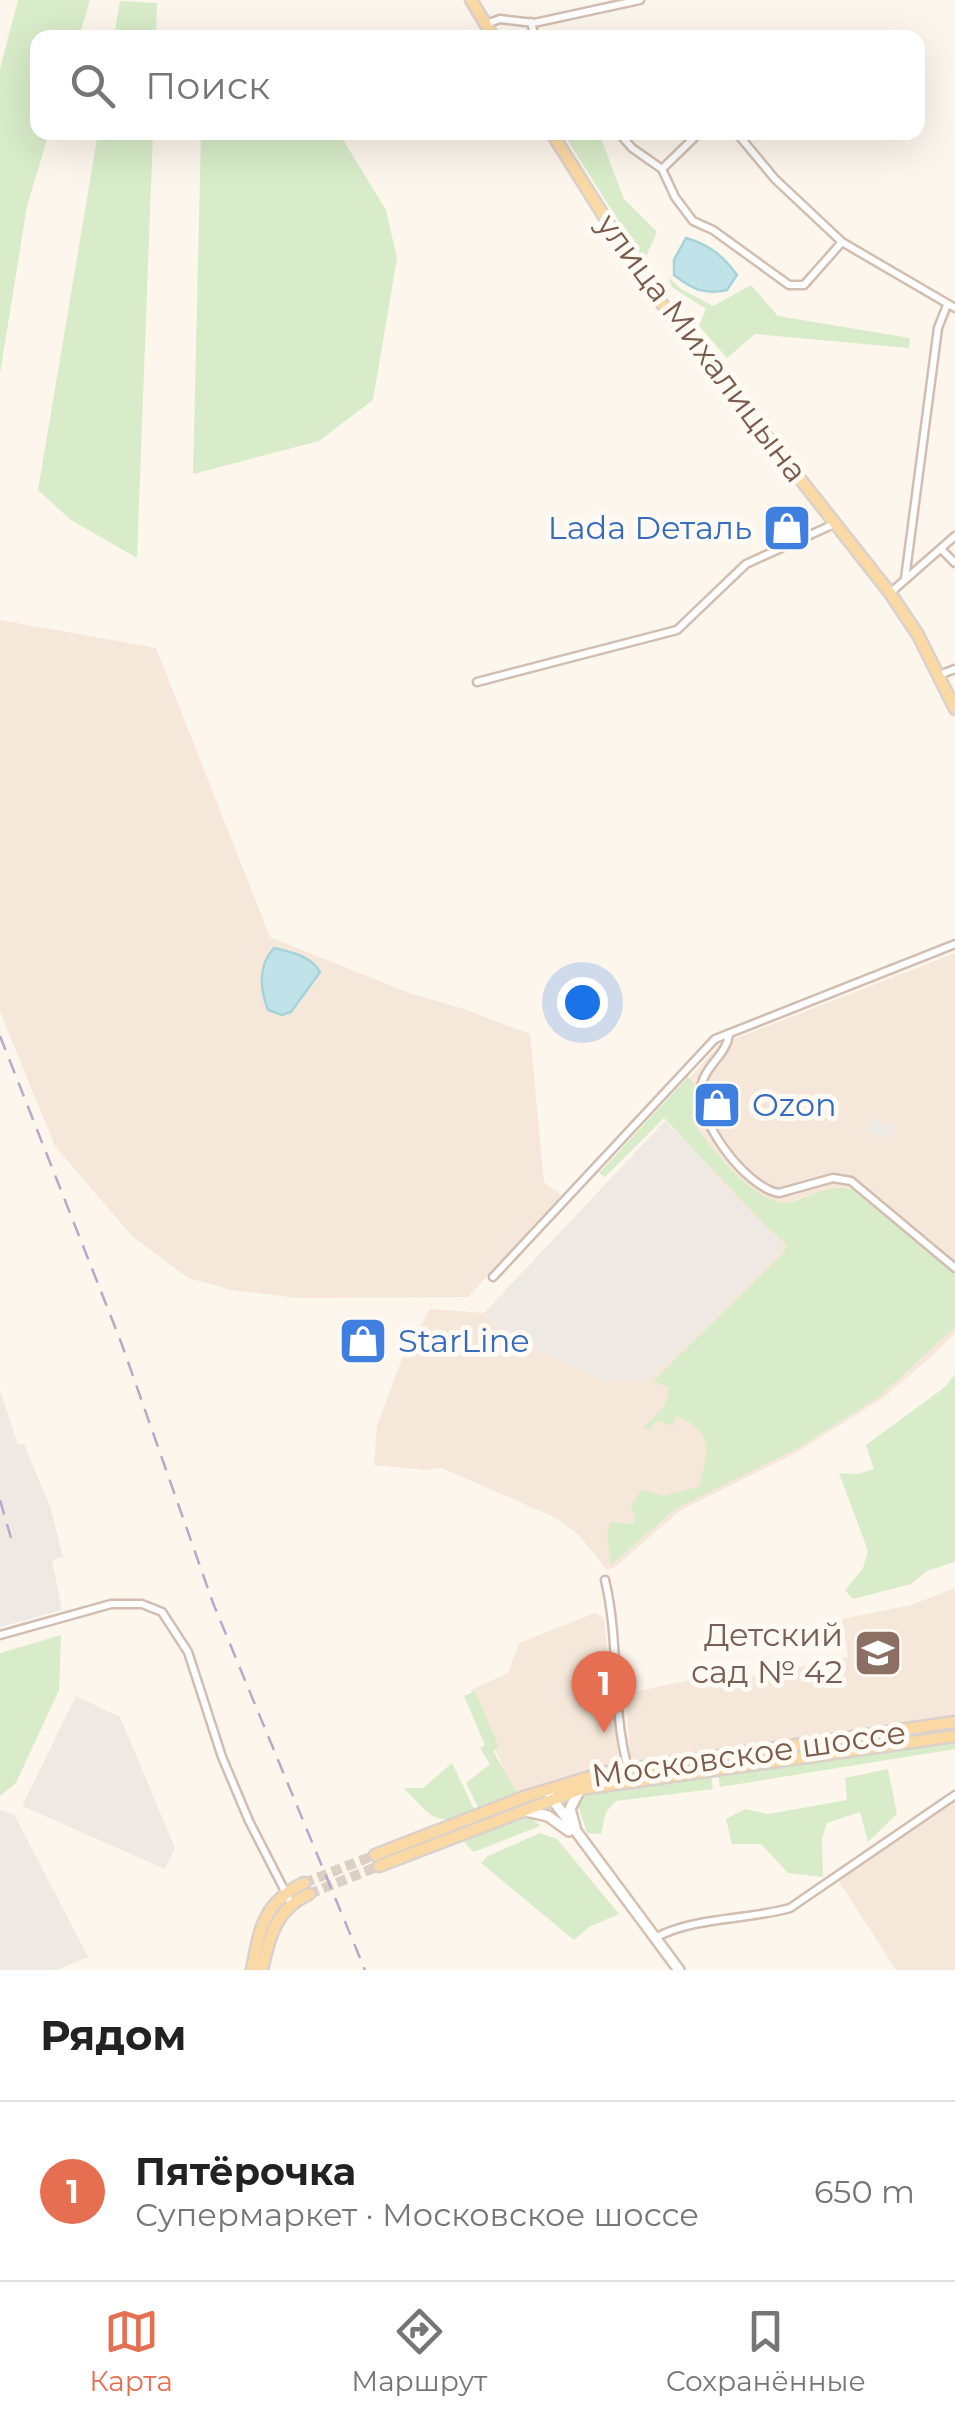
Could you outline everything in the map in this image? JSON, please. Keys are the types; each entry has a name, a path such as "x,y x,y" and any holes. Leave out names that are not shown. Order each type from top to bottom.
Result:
{"main road":[{"path":"471,0 489,30"},
{"name":"улица Михалицына","path":"556,140 648,286 890,592 918,635 955,710"},
{"name":"Московское шоссе","path":"955,1722 628,1768 549,1794 377,1860 514,1812 549,1794 955,1736"},
{"path":"579,1839 570,1809 574,1795 581,1789"},
{"path":"549,1794 678,1970"},
{"path":"514,1812 548,1816 579,1839"},
{"path":"252,1970 271,1906 307,1889"},
{"path":"262,1970 272,1931 287,1898"}],"street":[{"path":"486,24 500,19 530,22 640,0"},
{"path":"530,22 533,30"},
{"path":"625,140 662,168 675,197 693,221 713,230 789,285 804,286 842,242"},
{"path":"662,168 692,140"},
{"path":"743,140 775,179 842,242 951,306 938,328 905,579"},
{"path":"477,682 677,630 746,564 836,524"},
{"path":"890,592 955,536"},
{"path":"942,550 955,562"},
{"path":"939,675 955,670"},
{"path":"494,1277 715,1039 955,944"},
{"path":"729,1034 723,1053 702,1082 700,1102 715,1138 759,1185 778,1194 832,1178 851,1180 955,1268"},
{"path":"605,1580 628,1768"},
{"path":"0,1636 111,1604 142,1604 162,1612 188,1652 222,1757 287,1898"},
{"path":"654,1938 672,1928 762,1916 790,1908 955,1795"}],"shaded area":[{"path":"0,620 156,648 270,937 412,994 530,1034 544,1182 561,1195 468,1297 297,1298 231,1290 188,1278 133,1237 55,1146 0,1012"},
{"path":"955,953 955,1333 932,1356 883,1398 794,1454 681,1510 607,1570 578,1534 554,1517 442,1468 374,1465 377,1426 403,1356 430,1309 484,1313 512,1338 645,1380 689,1343 782,1250 782,1244 713,1176 705,1161 659,1112 719,1045"},
{"path":"868,1118 895,1125 892,1139 865,1132"},
{"path":"665,1121 706,1161 713,1176 782,1244 782,1250 689,1343 645,1380 606,1381 512,1338 484,1313"},
{"path":"0,1390 18,1445 24,1444 51,1509 63,1557 52,1560 62,1610 0,1627"},
{"path":"955,1588 955,1715 643,1762 632,1759 626,1694 689,1677 744,1669 747,1677 848,1657 842,1619 911,1605"},
{"path":"595,1613 604,1618 619,1764 515,1797 471,1690 508,1673 519,1643"},
{"path":"76,1696 120,1717 175,1848 165,1869 22,1806"},
{"path":"955,1799 955,1970 896,1970 838,1880"},
{"path":"0,1810 14,1814 88,1957 56,1970 0,1970"}],"green space":[{"path":"18,0 90,0 81,30 30,30 30,140 47,140 27,206 0,374 0,69"},
{"path":"120,1 157,3 156,30 115,30"},
{"path":"97,140 153,140 137,558 71,520 38,490"},
{"path":"201,140 343,140 386,210 397,258 373,400 319,441 193,474"},
{"path":"567,140 602,140 624,199 657,232 644,261"},
{"path":"668,277 681,289 713,306 751,285 778,316 910,338 909,348 755,334 727,358 699,326 706,309 672,287"},
{"path":"688,1077 695,1085 692,1120 736,1174 765,1197 779,1202 792,1202 829,1189 853,1190 955,1275 955,1327 880,1396 798,1448 675,1509 611,1565 607,1535 610,1522 633,1524 631,1506 642,1489 663,1496 699,1487 702,1474 706,1444 698,1428 676,1416 673,1425 656,1421 650,1430 643,1428 664,1407 670,1388 653,1381 784,1253 787,1244 664,1118 605,1177 599,1173"},
{"path":"955,1374 955,1562 927,1571 911,1584 853,1599 845,1590 863,1568 868,1551 839,1473 857,1474 874,1469 866,1445 945,1387"},
{"path":"61,1635 59,1690 16,1783 0,1796 0,1653"},
{"path":"475,1691 499,1747 493,1751 517,1793 479,1809 466,1783 490,1764 480,1748 485,1745 464,1696"},
{"path":"955,1740 955,1749 720,1787 718,1774"},
{"path":"452,1763 475,1811 441,1819 428,1813 403,1788 423,1788"},
{"path":"888,1769 897,1814 868,1842 860,1812 827,1823 822,1839 823,1877 788,1873 761,1844 732,1844 726,1819 745,1809 768,1814 847,1800 845,1778"},
{"path":"711,1775 713,1789 616,1801 606,1812 601,1834 587,1833 577,1803 586,1793"},
{"path":"523,1816 540,1826 474,1852 465,1844 466,1837"},
{"path":"540,1833 557,1839 619,1914 589,1927 574,1940 481,1863 488,1856"}],"water":[{"path":"686,238 709,248 732,268 737,275 727,290 699,290 674,275 674,260"},
{"path":"274,948 306,958 320,972 291,1012 282,1015 268,1010 262,986 265,962"}],"tunnel":[{"path":"304,1883 375,1855"},
{"path":"309,1894 379,1866"}],"railway":[{"path":"0,1036 121,1342 213,1603 365,1970"},
{"path":"0,1500 11,1538"}],"place":[{"name":"Lada Dеталь","path":"787,528"},
{"name":"Ozon","path":"717,1105"},
{"name":"StarLine","path":"363,1341"},
{"name":"Детский сад № 42","path":"878,1653"},
{"name":"Пятёрочка","path":"604,1733"}]}
